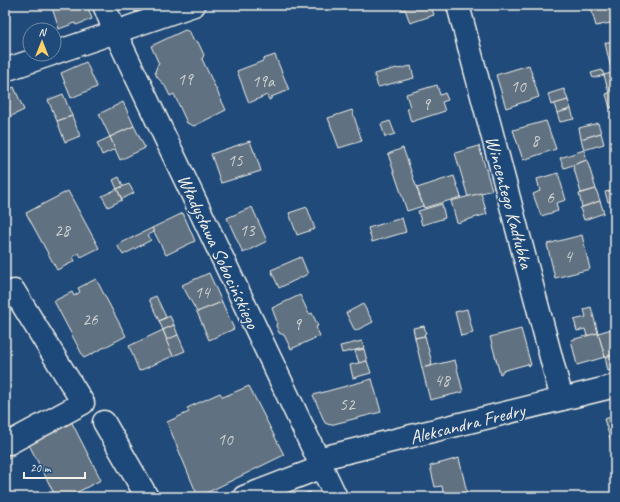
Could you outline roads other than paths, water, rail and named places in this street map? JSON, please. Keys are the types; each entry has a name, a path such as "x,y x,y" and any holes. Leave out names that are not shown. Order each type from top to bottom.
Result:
{"street":[{"name":"Władysława Sobocińskiego","path":"104,5 115,32 336,497"},
{"path":"62,51 194,5"},
{"name":"Wincentego Kadłubka","path":"458,5 562,399"},
{"path":"5,70 29,62"},
{"path":"9,443 83,403 14,291"},
{"name":"Aleksandra Fredry","path":"244,497 320,463 615,386"},
{"path":"104,422 146,497"}]}
